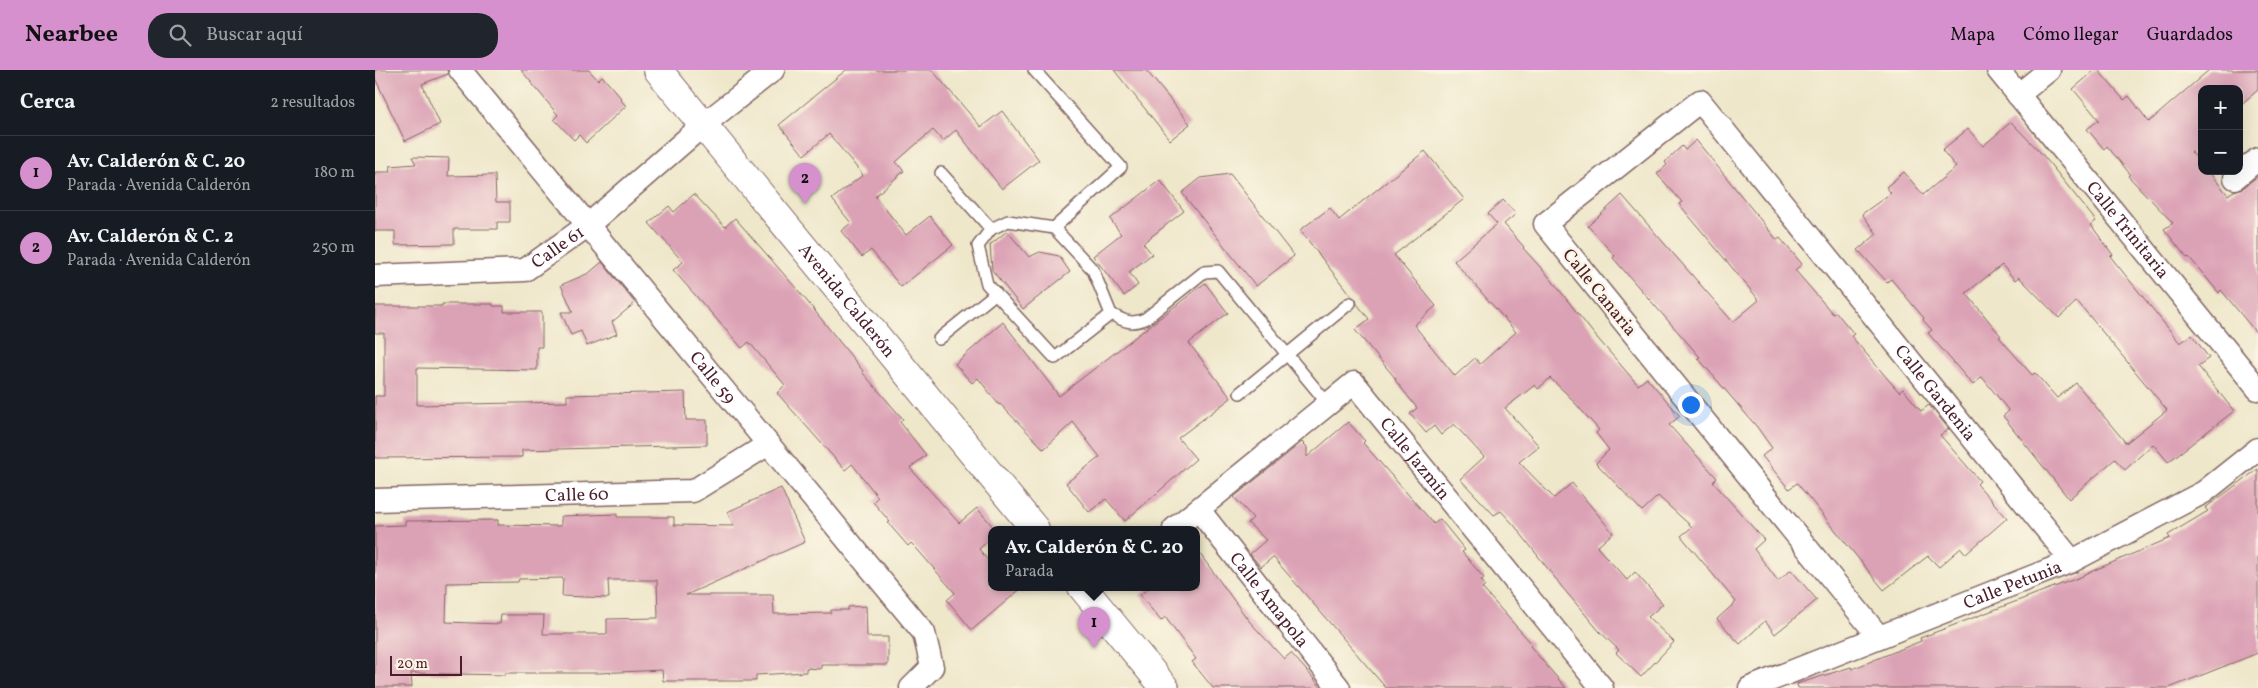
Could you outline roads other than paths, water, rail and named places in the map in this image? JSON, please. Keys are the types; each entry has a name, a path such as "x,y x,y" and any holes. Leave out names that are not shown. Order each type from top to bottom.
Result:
{"street":[{"name":"Calle 59","path":"460,70 923,633 932,667 911,688"},
{"name":"Avenida Calderón","path":"658,70 1033,526"},
{"name":"Calle 61","path":"375,276 525,270 587,226 703,125 773,70"},
{"name":"Calle Trinitaria","path":"1998,70 2258,389"},
{"path":"2018,95 2049,70"},
{"name":"Calle Canaria","path":"1800,224 1700,101 1545,224 1879,637"},
{"path":"2235,178 2258,159"},
{"name":"Calle Gardenia","path":"1800,224 2071,561"},
{"name":"Calle Jazmín","path":"1178,526 1353,383 1602,688"},
{"name":"Calle 60","path":"375,500 693,491 767,445"},
{"name":"Calle Petunia","path":"1749,688 2071,561 2204,492 2258,449"},
{"name":"Calle Amapola","path":"1199,510 1339,688"},
{"path":"1091,591 1165,688"}],"lane":[{"path":"1034,70 1121,167 1054,228"},
{"path":"941,173 991,229"},
{"path":"1111,314 1055,358 987,284 978,246 991,229 1008,221 1054,228 1093,270 1111,314 1128,322 1137,322 1145,319 1204,272 1218,271 1328,404"},
{"path":"939,339 995,293"},
{"path":"1240,393 1351,303"}],"place":[{"name":"Av. Calderón & C. 2","path":"805,204"},
{"name":"Av. Calderón & C. 20","path":"1094,648"}]}
